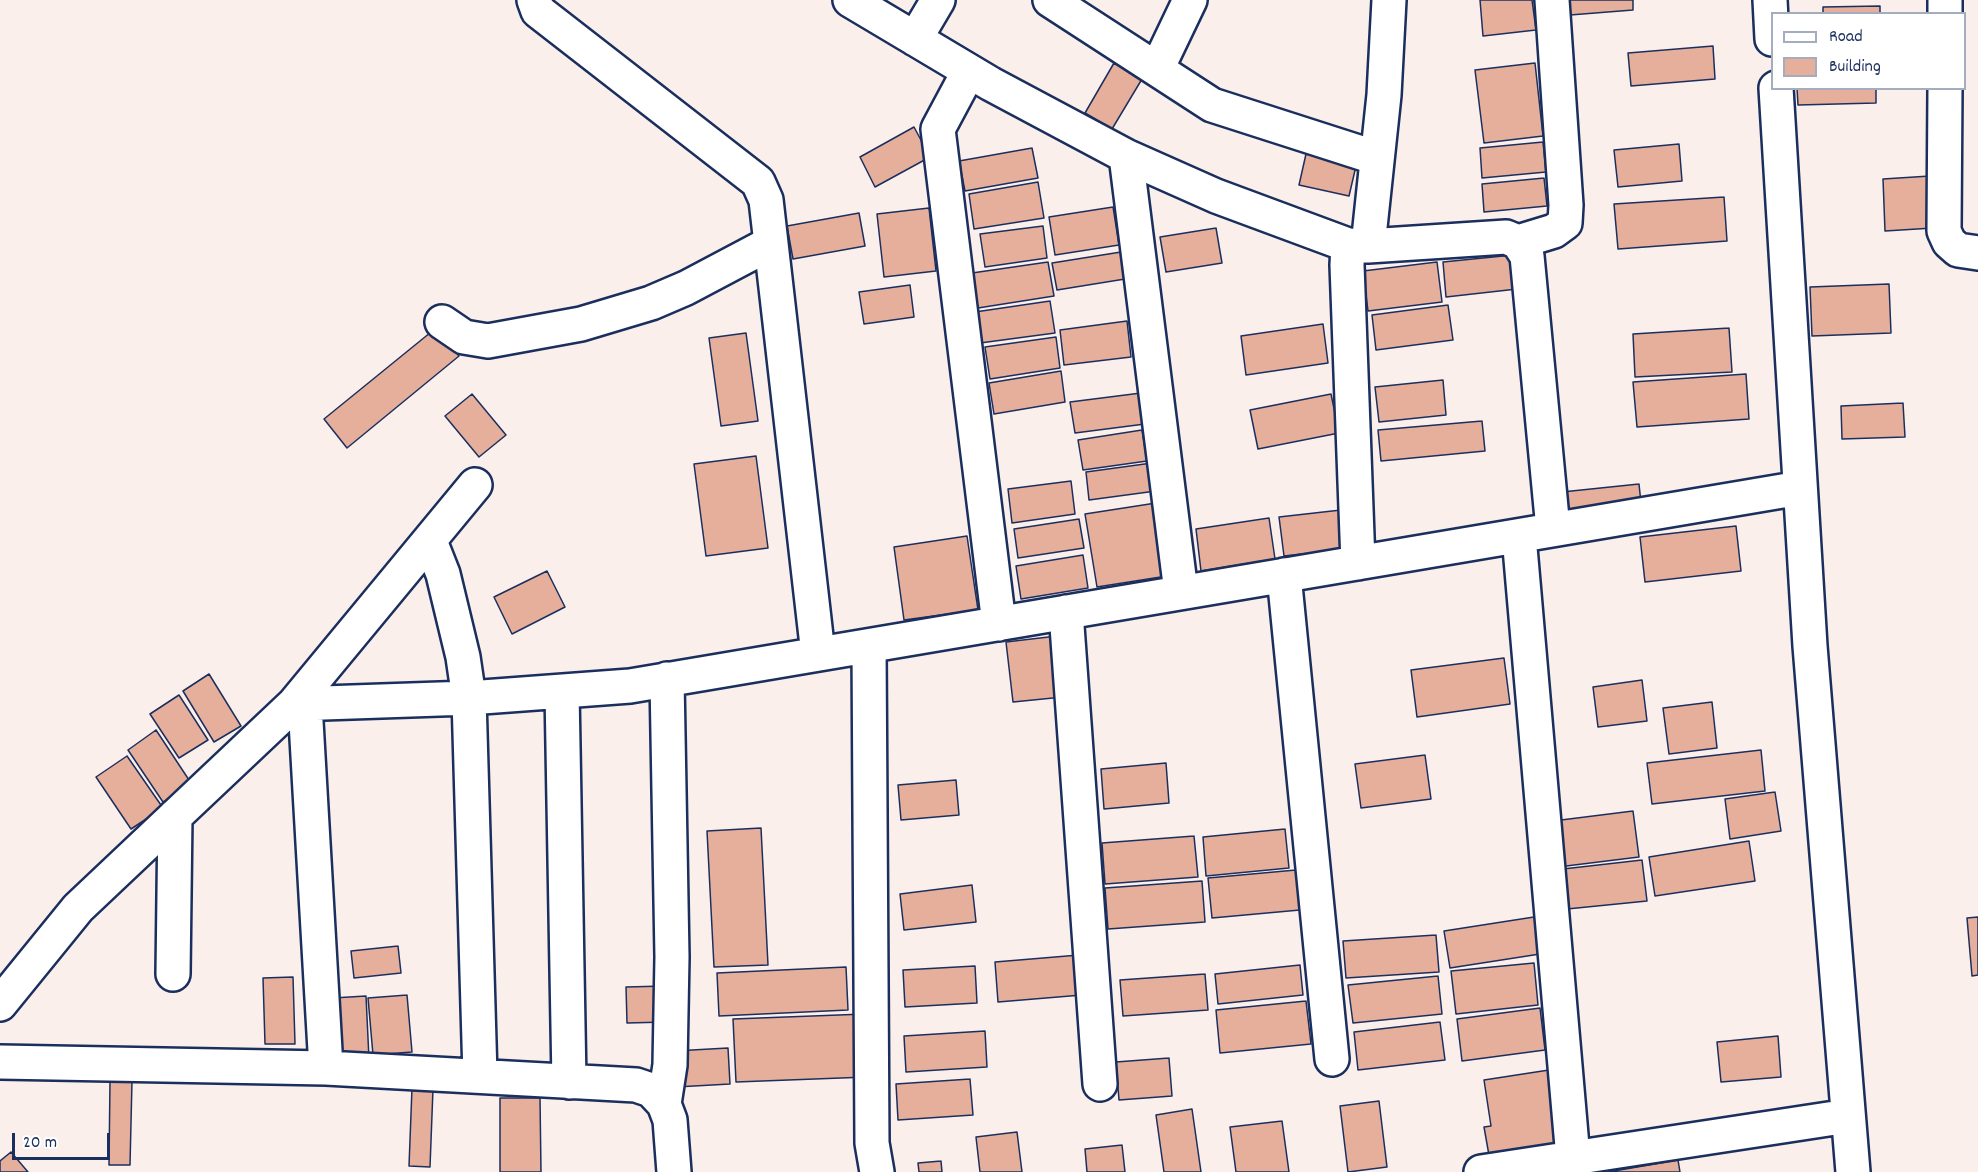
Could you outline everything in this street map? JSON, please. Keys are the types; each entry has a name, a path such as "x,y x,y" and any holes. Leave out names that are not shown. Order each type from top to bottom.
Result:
{"street":[{"path":"534,0 538,11 758,182 766,200 818,654"},
{"path":"850,0 969,71 1126,156 1216,196 1358,245 1506,237 1518,242 1527,256 1553,529"},
{"path":"915,39 938,0"},
{"path":"1050,0 1212,105 1377,158"},
{"path":"1157,69 1190,0"},
{"path":"1358,563 1347,265 1358,245 1377,158 1384,95 1389,0"},
{"path":"1518,242 1554,231 1565,223 1566,205 1552,0"},
{"path":"969,71 938,129 999,624"},
{"path":"1776,90 1810,646 1852,1172"},
{"path":"1945,90 1944,231 1958,250 1978,253"},
{"path":"1126,156 1181,592"},
{"path":"442,322 464,337 488,340 581,324 651,303 686,288 771,243"},
{"path":"0,1005 78,908 175,816 299,704 475,485"},
{"path":"299,704 469,698 630,686 1800,488"},
{"path":"1519,536 1573,1158"},
{"path":"430,541 443,574 464,657 469,698 480,1076"},
{"path":"1284,575 1332,1059"},
{"path":"1066,612 1100,1084"},
{"path":"869,645 872,1143 876,1172"},
{"path":"664,1104 670,1065 672,957 667,680"},
{"path":"562,691 569,1082"},
{"path":"299,704 326,1068"},
{"path":"173,974 175,816"},
{"path":"0,1062 326,1068 636,1085 651,1090 664,1104 670,1120 674,1172"},
{"path":"1480,1172 1848,1116"}],"building":[{"path":"1480,0 1532,0 1536,30 1483,36"},
{"path":"1569,0 1633,0 1633,10 1570,15"},
{"path":"1880,6 1880,12 1823,12 1823,7"},
{"path":"1713,46 1715,79 1631,86 1628,53"},
{"path":"1114,63 1142,79 1112,129 1085,113"},
{"path":"1535,63 1543,136 1484,143 1475,70"},
{"path":"1797,90 1876,90 1876,103 1798,105"},
{"path":"914,127 930,157 875,187 860,157"},
{"path":"1543,142 1546,172 1482,178 1480,148"},
{"path":"1679,144 1682,181 1618,187 1614,150"},
{"path":"1032,148 1038,178 965,191 959,161"},
{"path":"1306,154 1356,166 1349,196 1299,185"},
{"path":"1930,176 1933,228 1885,231 1883,179"},
{"path":"1544,178 1547,206 1484,212 1482,184"},
{"path":"1038,182 1044,218 974,229 969,194"},
{"path":"1724,197 1727,241 1618,249 1614,204"},
{"path":"1113,207 1119,245 1055,255 1049,217"},
{"path":"929,208 936,271 884,277 877,214"},
{"path":"859,213 865,246 793,259 787,226"},
{"path":"1043,226 1047,258 985,267 980,234"},
{"path":"1216,228 1222,263 1166,272 1160,237"},
{"path":"1121,252 1125,279 1057,290 1052,263"},
{"path":"1513,255 1517,289 1446,297 1443,262"},
{"path":"1048,262 1054,296 978,308 972,273"},
{"path":"1437,262 1442,302 1368,311 1363,271"},
{"path":"1889,284 1891,333 1812,336 1810,287"},
{"path":"910,285 914,317 864,324 859,292"},
{"path":"1050,301 1055,333 980,343 975,312"},
{"path":"1448,305 1453,340 1376,350 1372,315"},
{"path":"1127,321 1131,357 1064,365 1060,330"},
{"path":"1323,324 1328,363 1246,375 1241,336"},
{"path":"436,328 459,356 347,448 324,419"},
{"path":"1729,328 1732,372 1635,377 1633,334"},
{"path":"746,333 758,421 721,426 709,338"},
{"path":"1056,337 1060,368 990,379 985,347"},
{"path":"1061,371 1065,402 994,414 989,383"},
{"path":"1746,374 1749,419 1637,427 1633,382"},
{"path":"1443,380 1446,415 1379,422 1375,387"},
{"path":"1141,393 1145,424 1075,433 1070,402"},
{"path":"472,394 506,435 479,457 445,416"},
{"path":"1331,394 1339,433 1258,449 1250,410"},
{"path":"1903,403 1905,437 1842,439 1841,406"},
{"path":"1482,421 1485,451 1381,461 1378,430"},
{"path":"1142,430 1147,461 1083,470 1078,440"},
{"path":"756,456 768,548 706,556 694,464"},
{"path":"1152,463 1156,491 1089,500 1086,472"},
{"path":"1071,481 1075,514 1012,523 1008,489"},
{"path":"1639,484 1641,503 1564,511 1562,492"},
{"path":"1156,503 1167,576 1097,587 1085,514"},
{"path":"1341,510 1346,549 1284,556 1279,517"},
{"path":"1269,518 1275,559 1201,571 1196,529"},
{"path":"1079,519 1084,548 1018,558 1014,529"},
{"path":"1736,526 1741,571 1645,582 1640,537"},
{"path":"967,536 978,610 904,620 894,547"},
{"path":"1083,555 1088,588 1021,599 1016,566"},
{"path":"547,571 565,607 512,634 494,597"},
{"path":"1057,636 1063,697 1013,702 1006,642"},
{"path":"1504,658 1510,704 1417,717 1411,670"},
{"path":"209,674 241,726 214,742 183,691"},
{"path":"1642,680 1647,721 1598,727 1593,687"},
{"path":"179,695 208,740 179,758 150,714"},
{"path":"1712,702 1717,748 1669,754 1663,708"},
{"path":"156,730 191,783 163,802 128,750"},
{"path":"1761,750 1765,791 1652,804 1647,763"},
{"path":"1425,755 1431,799 1361,808 1355,764"},
{"path":"127,756 163,808 131,829 96,777"},
{"path":"1166,763 1169,803 1104,809 1101,769"},
{"path":"956,780 959,815 901,820 898,785"},
{"path":"1775,792 1781,831 1730,839 1725,799"},
{"path":"1633,811 1639,857 1558,867 1553,821"},
{"path":"761,828 768,965 714,967 707,831"},
{"path":"1285,829 1289,868 1206,876 1203,837"},
{"path":"1194,836 1198,877 1105,884 1102,843"},
{"path":"1749,841 1755,881 1655,896 1649,857"},
{"path":"1642,860 1647,901 1567,909 1563,869"},
{"path":"1296,870 1300,910 1212,918 1208,878"},
{"path":"1202,881 1205,922 1108,929 1105,888"},
{"path":"972,885 976,922 904,930 900,894"},
{"path":"1534,917 1540,954 1450,968 1444,931"},
{"path":"1978,917 1978,975 1972,976 1967,918"},
{"path":"1436,935 1439,972 1346,978 1343,941"},
{"path":"398,946 401,973 354,978 351,951"},
{"path":"1079,955 1082,995 998,1002 995,962"},
{"path":"1534,963 1538,1005 1456,1014 1451,971"},
{"path":"1300,965 1303,995 1218,1004 1215,974"},
{"path":"975,966 977,1003 905,1007 903,970"},
{"path":"846,967 848,1010 719,1016 717,973"},
{"path":"1205,974 1208,1010 1123,1016 1120,980"},
{"path":"1438,976 1442,1014 1353,1023 1348,985"},
{"path":"293,977 295,1044 265,1044 263,978"},
{"path":"665,986 666,1022 627,1023 626,987"},
{"path":"407,995 412,1052 373,1055 368,998"},
{"path":"366,996 369,1059 336,1060 333,998"},
{"path":"1306,1001 1311,1044 1220,1053 1216,1010"},
{"path":"1540,1008 1545,1050 1462,1061 1457,1019"},
{"path":"865,1014 867,1077 736,1082 733,1019"},
{"path":"1440,1022 1445,1060 1358,1070 1354,1032"},
{"path":"985,1031 987,1067 906,1072 904,1036"},
{"path":"1778,1036 1781,1077 1721,1082 1717,1042"},
{"path":"728,1048 730,1084 676,1087 674,1051"},
{"path":"1169,1058 1172,1096 1119,1100 1116,1062"},
{"path":"1549,1070 1562,1149 1490,1161 1484,1127 1491,1126 1484,1080"},
{"path":"970,1079 973,1115 898,1120 896,1084"},
{"path":"110,1081 132,1081 130,1165 109,1165"},
{"path":"412,1088 433,1089 430,1167 409,1166"},
{"path":"500,1098 540,1098 541,1172 500,1172"},
{"path":"1379,1101 1387,1167 1348,1172 1340,1106"},
{"path":"1192,1109 1201,1172 1164,1172 1156,1115"},
{"path":"1282,1121 1289,1172 1236,1172 1230,1127"},
{"path":"1017,1132 1022,1172 980,1172 976,1137"},
{"path":"1122,1145 1125,1172 1087,1172 1085,1149"},
{"path":"11,1152 28,1172 0,1172 0,1161"},
{"path":"1678,1160 1680,1172 1608,1172"},
{"path":"941,1161 942,1172 919,1172 918,1163"}]}
